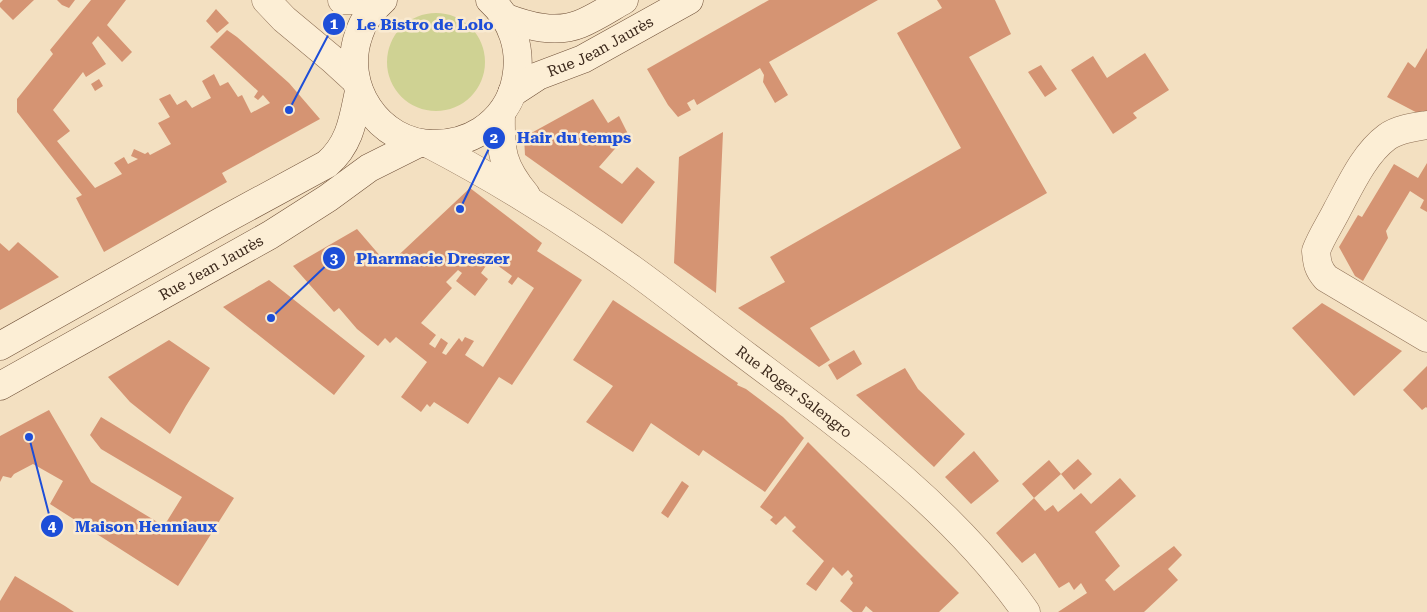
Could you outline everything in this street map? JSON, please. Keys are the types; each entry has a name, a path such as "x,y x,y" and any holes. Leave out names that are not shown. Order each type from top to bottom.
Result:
{"main road":[{"path":"266,0 284,19 332,58 357,86"},
{"path":"342,0 382,0"},
{"path":"0,346 335,158 347,140 354,119 357,86 353,61 359,32 369,15 382,0"},
{"name":"Rue Jean Jaurès","path":"497,8 526,25 564,28 580,24 624,0"},
{"name":"Rue Jean Jaurès","path":"0,386 270,235 328,198 369,168 424,144 450,144 469,137 486,127 507,103 538,76 590,55 689,0"},
{"name":"Rue Roger Salengro","path":"497,8 514,35 518,54 518,74 507,103 501,147 514,181 534,204"},
{"name":"Rue Roger Salengro","path":"357,86 368,109 382,125 399,136 424,144 480,171 534,204 631,269 861,443 944,517 980,554 1026,612"},
{"path":"1427,126 1399,131 1387,137 1367,158 1319,244 1316,251 1316,263 1326,278 1427,338"}],"green space":[{"path":"436,13 455,17 471,27 481,43 485,62 481,81 471,97 455,107 436,111 417,107 401,97 391,81 387,62 391,43 401,27 417,17"}],"building":[{"path":"3,0 34,0 13,20 0,7 0,3"},
{"path":"57,0 75,0 69,8"},
{"path":"91,0 126,0 107,25 132,52 122,62 98,36 92,43 106,64 86,77 83,72 53,110 70,131 57,141 95,188 122,174 114,163 124,157 128,164 138,159 131,156 134,149 145,154 148,152 150,155 171,144 158,123 170,117 159,99 170,94 177,105 186,100 192,108 211,98 202,81 214,74 220,86 228,82 238,97 242,95 251,113 270,103 263,95 258,100 254,97 258,91 210,47 227,30 289,83 320,119 222,173 227,182 104,252 76,198 82,195 17,112 17,99 53,54 50,50"},
{"path":"769,0 878,0 769,62 788,95 775,103 763,82 764,75 760,68 697,105 694,99 687,103 691,110 678,117 668,105 647,69"},
{"path":"937,0 995,0 1011,34 969,57 1047,193 810,328 830,360 819,367 738,308 785,282 770,257 961,148 897,33 942,8"},
{"path":"216,9 229,23 217,33 206,21"},
{"path":"1427,48 1427,118 1387,97 1408,62 1415,68"},
{"path":"1145,53 1169,90 1133,113 1137,118 1113,134 1071,70 1093,56 1107,78"},
{"path":"1041,65 1057,89 1045,97 1028,72"},
{"path":"99,79 103,86 95,91 91,84"},
{"path":"593,99 608,123 619,116 628,134 599,167 622,184 637,167 655,182 622,224 525,155 524,137"},
{"path":"723,132 716,293 674,263 679,157"},
{"path":"1427,163 1427,212 1420,208 1424,200 1410,191 1386,231 1388,238 1363,281 1355,276 1339,247 1358,215 1362,217 1394,164 1418,178"},
{"path":"470,188 542,243 537,251 582,280 512,385 499,377 468,424 434,402 430,407 427,404 421,412 401,397 427,362 396,337 390,343 385,338 378,346 357,329 339,308 334,312 293,266 357,229 388,265","holes":["490,260 512,276 508,282 512,285 518,277 534,288 483,367 465,355 474,341 465,337 462,342 459,338 446,355 442,353 448,343 441,338 435,348 429,344 436,335 421,323 452,288 446,282 458,270 462,273 456,281 475,296 488,279 481,273"]},
{"path":"18,242 59,277 0,310 0,243 9,251"},
{"path":"269,280 365,356 334,395 223,307"},
{"path":"613,300 738,383 737,385 746,389 783,417 804,438 765,492 703,450 699,456 651,423 633,452 586,422 613,386 573,360"},
{"path":"1322,303 1402,351 1354,396 1292,328"},
{"path":"169,340 210,368 170,434 130,402 108,377"},
{"path":"854,350 862,364 837,380 828,365"},
{"path":"1427,366 1427,408 1422,410 1403,390"},
{"path":"905,368 918,389 965,434 934,467 856,395"},
{"path":"49,410 91,482 164,526 182,497 101,449 90,435 101,417 234,498 178,586 50,504 63,481 33,464 14,474 11,478 3,476 0,482 0,436"},
{"path":"808,442 959,593 939,612 873,612 866,606 862,612 853,612 840,601 853,583 850,579 853,576 848,570 842,576 833,567 816,591 806,584 824,561 792,531 796,527 785,516 776,525 770,520 773,517 760,507"},
{"path":"974,451 999,481 971,504 945,477"},
{"path":"1078,459 1092,474 1074,490 1061,474"},
{"path":"1049,460 1061,474 1034,498 1022,484"},
{"path":"1120,478 1136,496 1095,532 1120,566 1105,580 1114,591 1174,546 1182,555 1168,569 1178,580 1144,612 1058,612 1087,593 1081,583 1074,590 1069,582 1059,588 1035,553 1022,563 996,533 1034,498 1045,511 1053,505 1058,512 1081,493 1091,504"},
{"path":"682,481 689,486 668,518 661,513"},
{"path":"15,576 74,612 0,612 0,601"}],"place":[{"name":"Le Bistro de Lolo","path":"289,110"},
{"name":"Hair du temps","path":"460,209"},
{"name":"Pharmacie Dreszer","path":"271,318"},
{"name":"Maison Henniaux","path":"29,437"}]}
